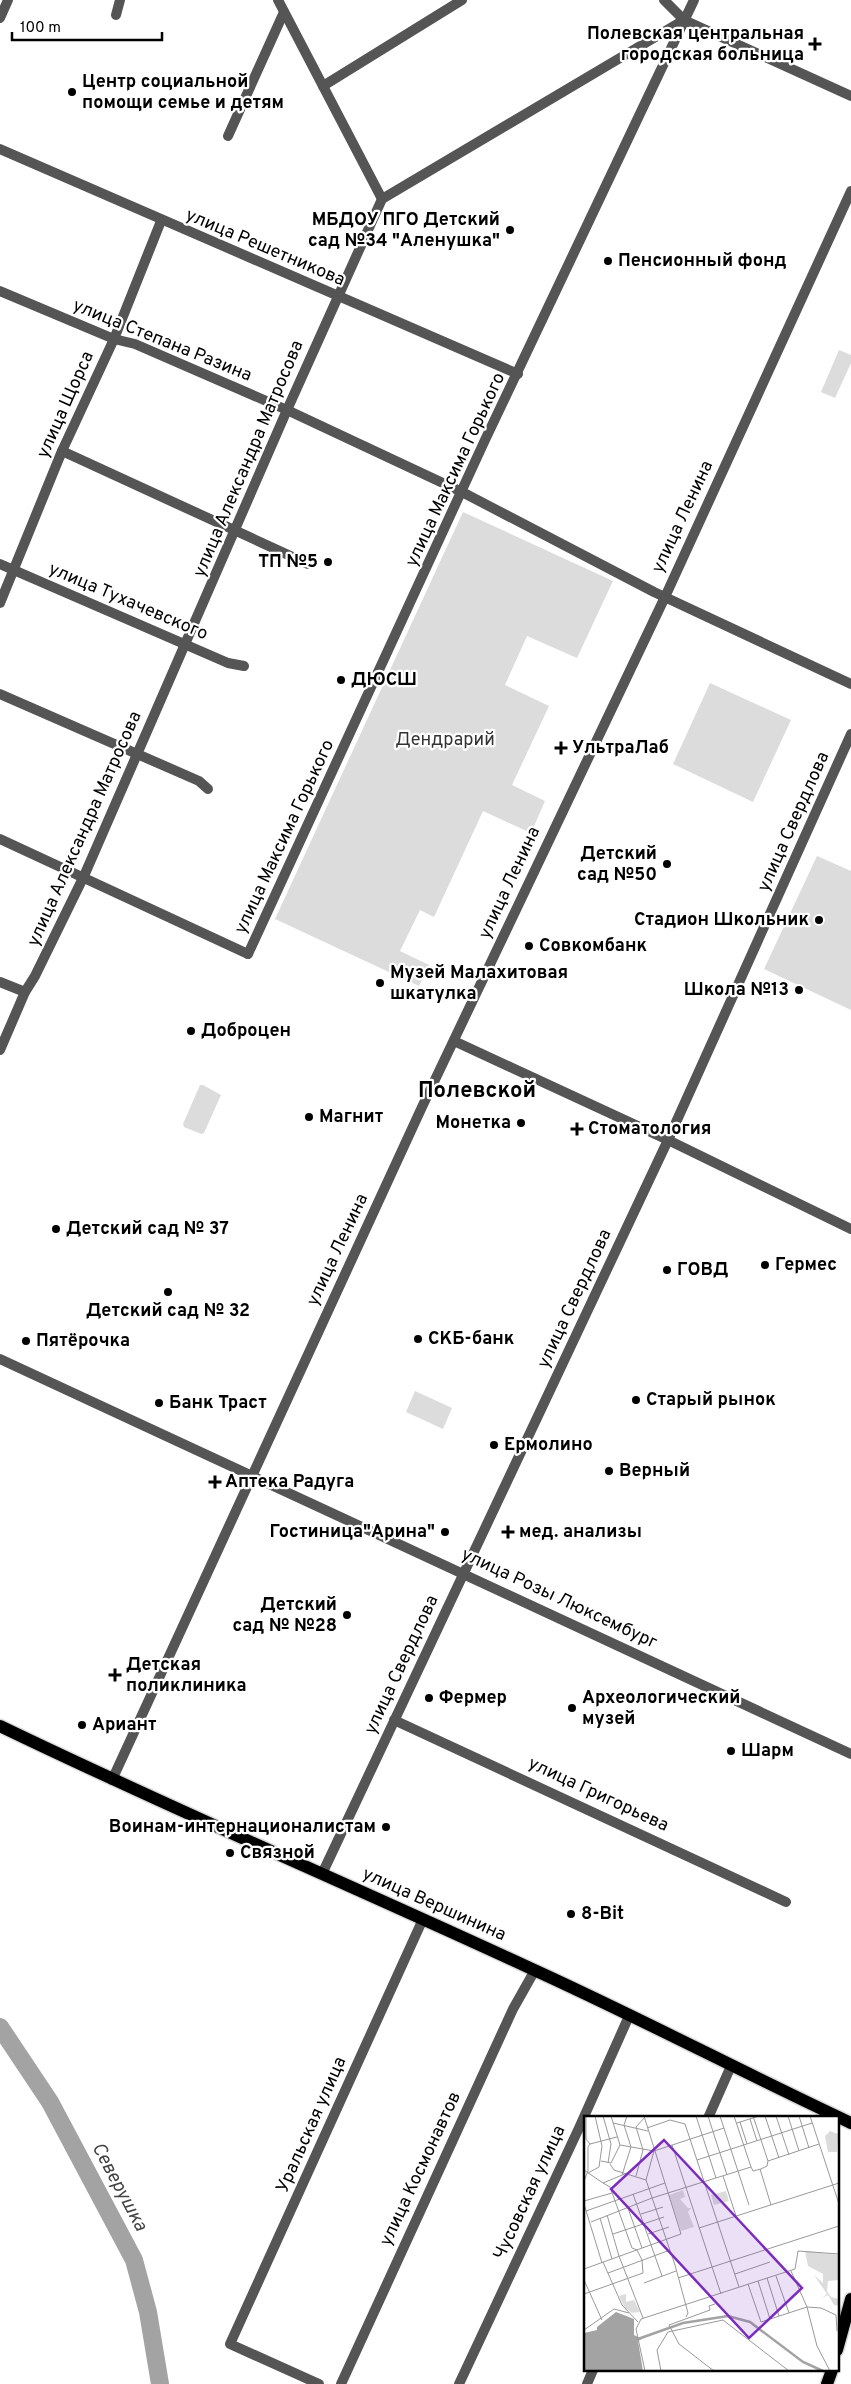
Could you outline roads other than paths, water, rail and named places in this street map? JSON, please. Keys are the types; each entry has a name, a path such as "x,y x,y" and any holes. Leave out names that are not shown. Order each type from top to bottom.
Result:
{"main road":[{"name":"улица Вершинина","path":"0,1726 112,1780 535,1970 836,2116"},
{"name":"улица Вершинина","path":"838,2117 851,2123"},
{"path":"838,2346 851,2300"},
{"path":"827,2384 831,2372"}],"street":[{"path":"0,18 8,0"},
{"path":"116,15 120,0"},
{"path":"278,0 382,199 684,20"},
{"path":"323,86 462,0"},
{"path":"664,0 684,20 851,96"},
{"name":"улица Максима Горького","path":"84,876 248,954 462,492 694,0"},
{"path":"228,136 284,12"},
{"name":"улица Решетникова","path":"0,149 161,221 518,374"},
{"name":"улица Ленина","path":"112,1780 454,1041 665,597 851,191"},
{"name":"улица Александра Матросова","path":"0,1050 25,992 35,976 84,876 287,410 382,199"},
{"name":"улица Щорса","path":"0,603 62,451 114,339 161,221"},
{"name":"улица Степана Разина","path":"1,295 114,339 135,344 287,410 462,492 665,597 851,684"},
{"path":"62,451 308,564"},
{"name":"улица Тухачевского","path":"0,564 228,663 244,666"},
{"path":"0,694 198,781 208,789"},
{"name":"улица Свердлова","path":"322,1874 668,1140 851,734"},
{"path":"0,839 84,876"},
{"path":"0,982 25,992"},
{"path":"454,1041 668,1140 851,1229"},
{"name":"улица Розы Люксембург","path":"0,1359 851,1754"},
{"name":"улица Григорьева","path":"394,1720 786,1902"},
{"name":"Уральская улица","path":"319,2384 230,2344 423,1919"},
{"name":"улица Космонавтов","path":"341,2384 513,2009 535,1970"},
{"name":"Чусовская улица","path":"459,2384 629,2016"},
{"path":"709,2116 731,2066"},
{"path":"587,2384 593,2372"}],"waterway":[{"name":"Северушка","path":"0,2027 50,2102 134,2260 148,2312 160,2384"}],"place":[{"name":"Полевская центральная городская больница","path":"815,44"},
{"name":"Центр социальной помощи семье и детям","path":"72,92"},
{"name":"МБДОУ ПГО Детский сад №34 \"Аленушка\"","path":"510,230"},
{"name":"Пенсионный фонд","path":"608,261"},
{"name":"ТП №5","path":"328,562"},
{"name":"ДЮСШ","path":"341,680"},
{"name":"УльтраЛаб","path":"561,748"},
{"name":"Детский сад №50","path":"667,864"},
{"name":"Стадион Школьник","path":"819,920"},
{"name":"Совкомбанк","path":"529,946"},
{"name":"Музей Малахитовая шкатулка","path":"380,983"},
{"name":"Школа №13","path":"799,990"},
{"name":"Доброцен","path":"191,1031"},
{"name":"Магнит","path":"309,1117"},
{"name":"Монетка","path":"521,1123"},
{"name":"Стоматология","path":"577,1129"},
{"name":"Детский сад № 37","path":"56,1229"},
{"name":"Гермес","path":"765,1265"},
{"name":"ГОВД","path":"667,1270"},
{"name":"Детский сад № 32","path":"168,1292"},
{"name":"СКБ-банк","path":"418,1339"},
{"name":"Пятёрочка","path":"26,1341"},
{"name":"Старый рынок","path":"636,1400"},
{"name":"Банк Траст","path":"159,1403"},
{"name":"Ермолино","path":"494,1445"},
{"name":"Верный","path":"609,1471"},
{"name":"Аптека Радуга","path":"215,1482"},
{"name":"Гостиница\"Арина\"","path":"445,1532"},
{"name":"мед. анализы","path":"508,1532"},
{"name":"Детский сад № №28","path":"347,1615"},
{"name":"Детская поликлиника","path":"115,1675"},
{"name":"Фермер","path":"429,1698"},
{"name":"Археологический музей","path":"572,1708"},
{"name":"Ариант","path":"82,1725"},
{"name":"Шарм","path":"731,1751"},
{"name":"Воинам-интернационалистам","path":"386,1827"},
{"name":"Связной","path":"230,1853"},
{"name":"8-Bit","path":"571,1914"}],"district":[{"name":"Полевской","path":"477,1091"}],"park label":[{"name":"Дендрарий","path":"445,740"}]}
